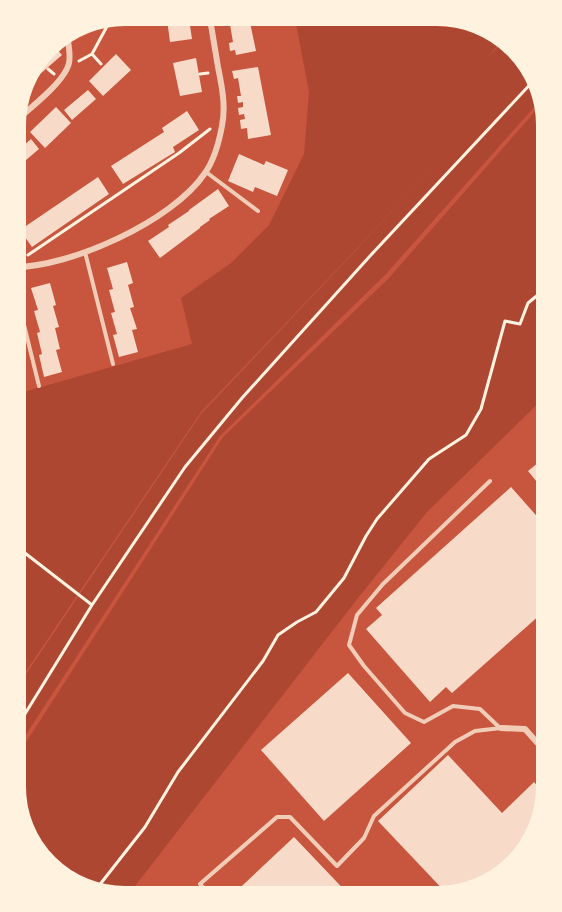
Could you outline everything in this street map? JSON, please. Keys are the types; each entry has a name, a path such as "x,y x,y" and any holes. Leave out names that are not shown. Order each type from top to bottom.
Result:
{"street":[{"path":"22,267 61,261 126,234 165,211 190,190 206,172 216,152 224,102 211,22"},
{"path":"23,114 66,72 69,62 67,41"},
{"path":"501,728 525,729 539,745"}],"lane":[{"path":"206,172 258,211"},
{"path":"85,252 113,364"},
{"path":"22,317 39,386"},
{"path":"490,481 383,584 357,615 349,645 405,714 424,722 453,706 480,709 501,728"},
{"path":"206,890 200,884 277,817 290,817 337,866 364,838 374,816 455,742 475,731 501,728"}],"path":[{"path":"69,62 74,63 92,54 108,24"},
{"path":"92,54 101,64"},
{"path":"22,719 92,605 184,467 415,207 531,84"},
{"path":"28,267 28,255 211,129"},
{"path":"99,886 145,827 178,772 262,661 278,635 316,612 344,578 377,519 429,459 466,435 481,409 505,321 520,324 528,303 540,293"},
{"path":"22,551 92,605"}],"shaded area":[{"path":"296,22 436,22 476,30 499,44 487,58 500,45 509,53 526,74 537,104 386,274 220,436 22,741 22,680 201,414 442,156 201,412 22,677 22,392 192,344 181,298 231,263 269,225 304,154 309,92"},
{"path":"538,108 540,402 427,512 132,890 99,886 74,876 44,849 30,826 24,806 22,749 223,437 388,279"}],"building":[{"path":"167,22 189,22 192,39 170,42"},
{"path":"230,22 250,22 256,51 236,55 235,50 230,51 229,43 233,42"},
{"path":"57,49 62,55 34,80"},
{"path":"116,54 131,70 103,96 89,81"},
{"path":"196,58 202,92 180,96 173,63"},
{"path":"258,67 271,135 248,139 247,128 241,129 240,120 245,119 244,114 239,115 238,108 243,107 243,102 238,103 237,96 241,96 238,78 234,79 232,71"},
{"path":"88,90 96,99 72,120 64,110"},
{"path":"56,107 71,123 45,148 30,132"},
{"path":"187,111 199,130 173,147 175,152 123,184 111,166 164,132 162,128"},
{"path":"31,139 39,149 22,163 22,147"},
{"path":"239,154 264,165 266,161 288,170 277,196 255,187 253,192 228,181"},
{"path":"98,177 109,194 32,247 22,233 22,229"},
{"path":"218,189 229,206 160,258 148,241"},
{"path":"127,262 133,283 128,285 134,307 130,308 137,329 132,330 138,352 119,357 113,335 117,334 111,313 115,312 109,290 113,289 107,268"},
{"path":"50,283 59,327 55,328 60,349 56,350 62,372 44,377 37,333 40,332 34,311 38,310 31,288"},
{"path":"539,462 539,485 528,471"},
{"path":"511,487 539,519 539,616 452,693 446,687 430,702 366,629 382,615 376,608"},
{"path":"348,673 411,743 324,821 261,750"},
{"path":"448,755 502,813 534,782 539,787 532,826 518,849 488,876 456,888 443,889 378,821"},
{"path":"294,837 344,890 238,890"}]}
